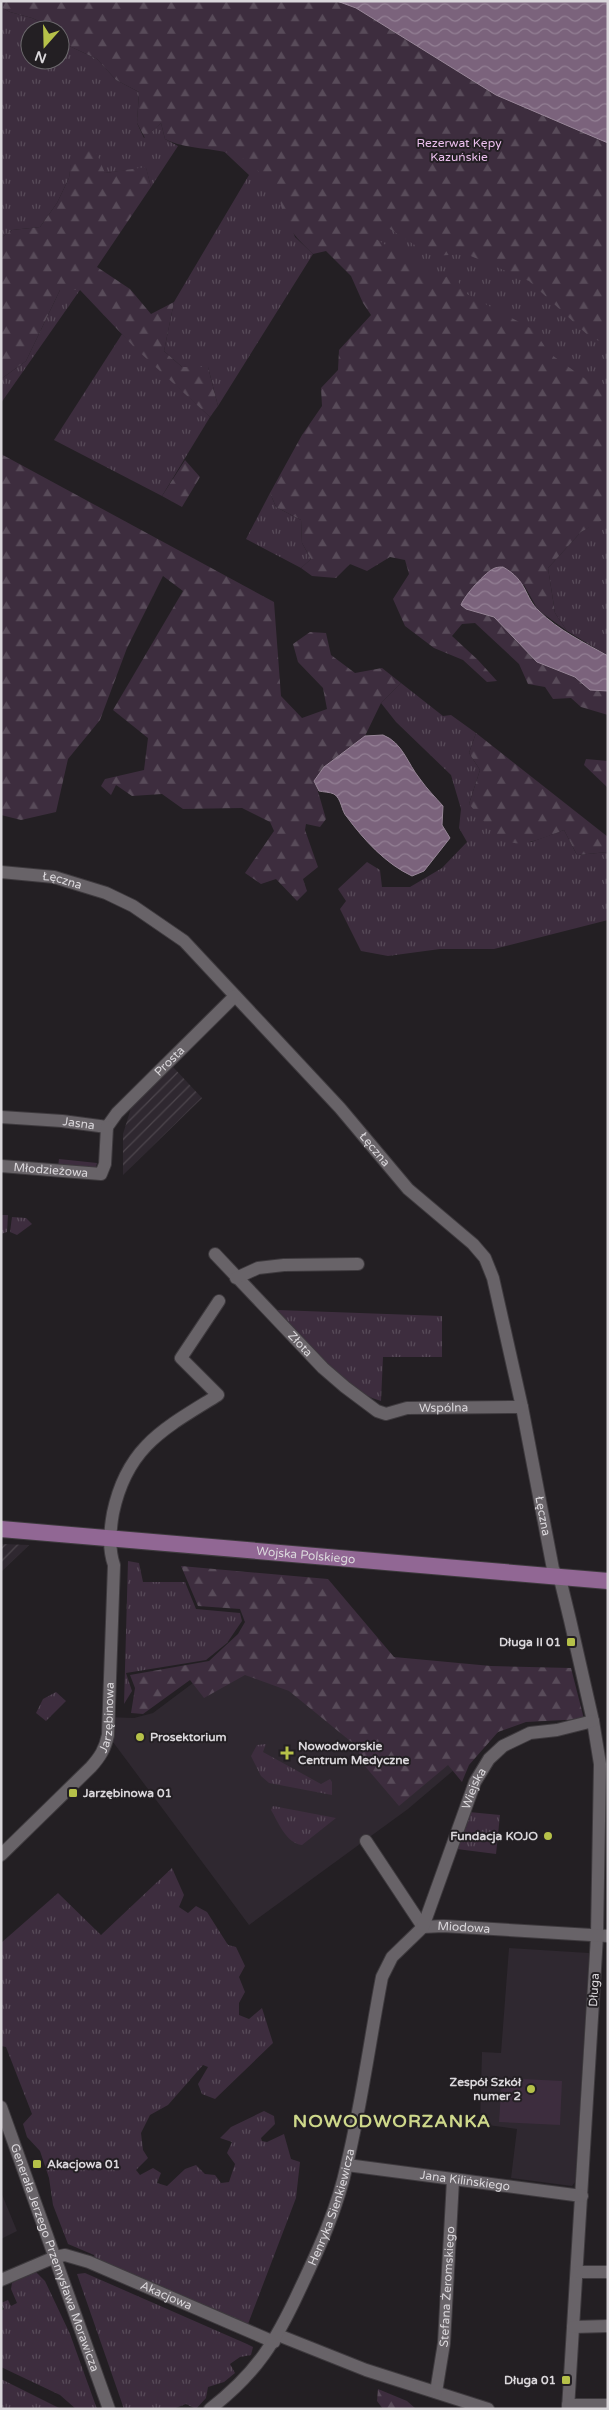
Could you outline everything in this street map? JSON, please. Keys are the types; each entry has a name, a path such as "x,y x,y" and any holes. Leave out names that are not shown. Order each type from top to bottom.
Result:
{"main road":[{"name":"Wojska Polskiego","path":"3,1529 608,1581"}],"street":[{"name":"Łęczna","path":"1,872 54,877 79,883 133,906 184,942 340,1108 408,1189 473,1244 485,1258 493,1278 522,1407 551,1560 557,1576"},
{"name":"Prosta","path":"107,1127 117,1113 235,996"},
{"name":"Jasna","path":"1,1117 62,1121 107,1127 105,1164 101,1174"},
{"name":"Młodzieżowa","path":"1,1166 101,1174"},
{"name":"Złota","path":"215,1254 323,1368 368,1405"},
{"path":"236,1278 258,1268 284,1265 358,1264"},
{"name":"Jarzębinowa","path":"1,1856 91,1767 101,1756 106,1746 108,1735 114,1565 109,1552 118,1489 134,1458 160,1432 218,1395 181,1358 219,1301"},
{"name":"Wspólna","path":"368,1405 386,1414 407,1408 522,1407"},
{"name":"Długa","path":"557,1576 564,1596 593,1721 600,1764 602,1936 568,2407"},
{"name":"Wiejska","path":"423,1927 476,1782 488,1760 503,1746 530,1732 557,1730 593,1721"},
{"name":"Miodowa","path":"366,1841 423,1927 443,1926 602,1936"},
{"name":"Henryka Sienkiewicza","path":"210,2409 243,2381 276,2339 313,2261 333,2213 347,2165 382,1977 392,1957 423,1927"},
{"name":"Generała Jerzego Przemysława Morawicza","path":"1,2107 109,2409"},
{"name":"Jana Kilińskiego","path":"347,2165 582,2196"},
{"name":"Stefana Żeromskiego","path":"436,2392 444,2343 453,2180"},
{"name":"Akacjowa","path":"55,2257 65,2255 89,2262 276,2339 488,2409"},
{"path":"1,2280 55,2257"},
{"path":"577,2272 608,2272"},
{"path":"573,2327 608,2326"},
{"path":"568,2407 608,2405"}],"shaded area":[{"path":"173,1067 202,1098 123,1175 123,1134 131,1108"},
{"path":"1,1544 29,1545 1,1572"},
{"name":"Nowodworskie Centrum Medyczne","path":"325,1584 461,1764 408,1809 249,1925 113,1742 106,1717 134,1718 153,1713"},
{"name":"Zespół Szkół numer 2","path":"509,1948 589,1953 575,2182 572,2186 511,2178 517,2129 480,2124 482,2052 501,2053"},
{"path":"1,2192 17,2231 1,2239"}],"green space":[{"path":"1,1 337,1 356,8 496,95 608,143 608,344 591,338 529,281 466,254 432,256 379,222 370,235 439,279 455,274 463,292 534,330 549,353 605,393 608,391 608,517 581,532 548,568 555,613 567,631 538,610 524,585 466,609 494,617 537,662 575,677 590,690 608,691 608,715 581,707 571,698 553,699 545,687 528,684 519,664 475,623 462,624 452,636 497,681 487,682 463,660 434,648 405,626 393,599 409,574 405,560 390,557 367,571 350,564 336,578 312,576 301,568 311,559 302,543 301,520 276,507 270,493 302,435 322,406 321,388 338,370 339,350 371,315 363,303 351,276 326,251 313,254 298,239 285,219 278,190 241,157 227,152 173,143 165,139 161,123 145,138 137,123 139,92 116,80 97,59 70,46 70,20 37,20 10,12 1,7"},
{"name":"Rezerwat Kępy Kazuńskie","path":"21,1 608,1 608,412 281,200 295,237 313,254 218,406 208,367 182,367 164,351 174,302 249,175 166,97 70,33 70,20 50,20"},
{"path":"1,7 10,12 36,20 20,20 20,70 70,70 70,46 97,59 116,80 139,92 137,123 144,138 161,123 165,139 178,146 151,187 146,168 105,173 73,150 69,178 57,203 40,227 12,230 1,238"},
{"path":"93,145 105,173 146,167 151,187 97,267 130,289 151,314 174,302 164,351 182,367 208,367 218,406 210,417 135,348 80,290 60,290 26,361 1,379 1,238 12,230 40,227 57,203 69,178 72,150"},
{"path":"60,290 80,290 1,403 1,379 26,361"},
{"path":"122,334 210,417 162,496 54,440"},
{"path":"1,454 274,602 281,696 302,718 327,709 323,688 298,662 293,644 310,632 326,633 331,655 355,673 382,668 401,683 381,703 365,736 324,767 315,781 326,819 320,827 306,824 305,830 318,867 303,879 307,891 297,901 276,879 261,884 245,873 274,831 270,822 242,808 183,809 162,794 132,796 116,785 111,795 101,786 105,779 144,770 148,738 113,710 183,591 163,576 127,648 100,720 68,759 56,812 21,820 1,815"},
{"path":"185,460 200,477 182,507 162,496"},
{"path":"270,493 276,507 301,520 302,543 311,559 301,568 246,539"},
{"path":"607,516 608,656 567,631 555,613 548,568 581,532"},
{"path":"401,683 443,716 451,715 476,733 469,753 480,770 469,804 531,842 564,830 577,855 608,852 608,920 494,949 440,949 388,956 361,951 340,909 346,901 338,889 367,862 380,870 382,887 410,887 442,868 467,842 459,828 461,809 451,775 396,722 381,703"},
{"path":"476,733 608,837 608,852 577,855 564,830 521,843 506,841 496,835 469,804 480,770 469,753"},
{"path":"586,759 608,761 608,788 584,765"},
{"path":"59,1159 97,1163 96,1167 91,1168 58,1167"},
{"path":"1,1215 8,1215 7,1232 1,1234"},
{"path":"12,1217 26,1218 32,1224 17,1235 10,1232"},
{"path":"277,1310 442,1316 442,1357 383,1357 381,1401 365,1395 336,1375 323,1363"},
{"path":"128,1561 139,1563 143,1582 185,1582 196,1609 240,1613 242,1621 227,1643 206,1660 126,1673 132,1691 124,1704"},
{"path":"181,1566 328,1579 394,1657 491,1666 571,1668 584,1719 526,1722 498,1732 469,1765 462,1782 448,1765 399,1806 358,1758 360,1749 289,1691 245,1675 204,1698 190,1680 143,1714 131,1713 135,1688 130,1675 209,1661 238,1634 245,1622 240,1609 198,1606"},
{"path":"56,1692 66,1701 46,1721 36,1713 43,1699"},
{"path":"266,1744 263,1752 321,1784 330,1779 332,1782 332,1795 269,1783 261,1776 251,1756 257,1745"},
{"path":"273,1806 336,1818 302,1845 291,1840 283,1831 271,1810"},
{"path":"469,1812 500,1815 496,1854 457,1849"},
{"path":"172,1868 184,1895 179,1907 188,1913 196,1906 207,1912 228,1945 236,1947 245,1966 239,1977 245,1992 239,2003 239,2015 249,2019 262,2008 273,2043 215,2099 202,2094 198,2084 208,2067 203,2065 168,2105 150,2115 141,2133 143,2150 148,2158 136,2170 140,2175 153,2168 161,2173 157,2183 167,2186 185,2169 196,2165 205,2174 215,2175 221,2183 229,2182 235,2164 227,2153 232,2142 220,2138 231,2127 264,2111 274,2116 275,2124 261,2138 262,2141 267,2142 284,2134 291,2159 300,2162 296,2198 248,2324 95,2260 94,2255 68,2244 53,2205 49,2178 40,2151 27,2137 23,2124 32,2114 6,2047 1,2046 1,1943 58,1893 101,1935"},
{"path":"502,2078 562,2081 560,2125 499,2122"},
{"path":"35,2271 45,2281 70,2334 97,2409 76,2409 60,2395 1,2367 1,2311 4,2309 1,2303 8,2300 11,2306 17,2303 11,2289 12,2283"},
{"path":"85,2273 247,2344 253,2347 251,2355 240,2357 230,2364 235,2373 224,2382 208,2387 206,2398 196,2409 186,2404 173,2409 124,2409 77,2274"},
{"path":"1,2379 61,2409 1,2409"},
{"path":"378,2389 407,2401 416,2409 383,2409 377,2401"}],"water":[{"path":"337,1 608,1 608,143 496,95 356,8"},
{"path":"503,567 517,578 534,606 546,618 572,636 608,656 608,691 590,690 575,677 537,662 494,617 466,609 461,605 471,590 486,574 495,568"},
{"path":"383,735 400,748 415,773 443,806 442,825 450,838 424,871 412,876 393,865 376,851 345,814 337,796 332,793 319,791 314,781 324,767 365,736"}],"place":[{"name":"Długa II 01","path":"571,1642"},
{"name":"Prosektorium","path":"140,1737"},
{"name":"Nowodworskie Centrum Medyczne","path":"287,1753"},
{"name":"Jarzębinowa 01","path":"73,1793"},
{"name":"Fundacja KOJO","path":"548,1836"},
{"name":"Zespół Szkół numer 2","path":"531,2089"},
{"name":"Akacjowa 01","path":"37,2164"},
{"name":"Długa 01","path":"566,2380"}],"district":[{"name":"NOWODWORZANKA","path":"392,2121"}]}
